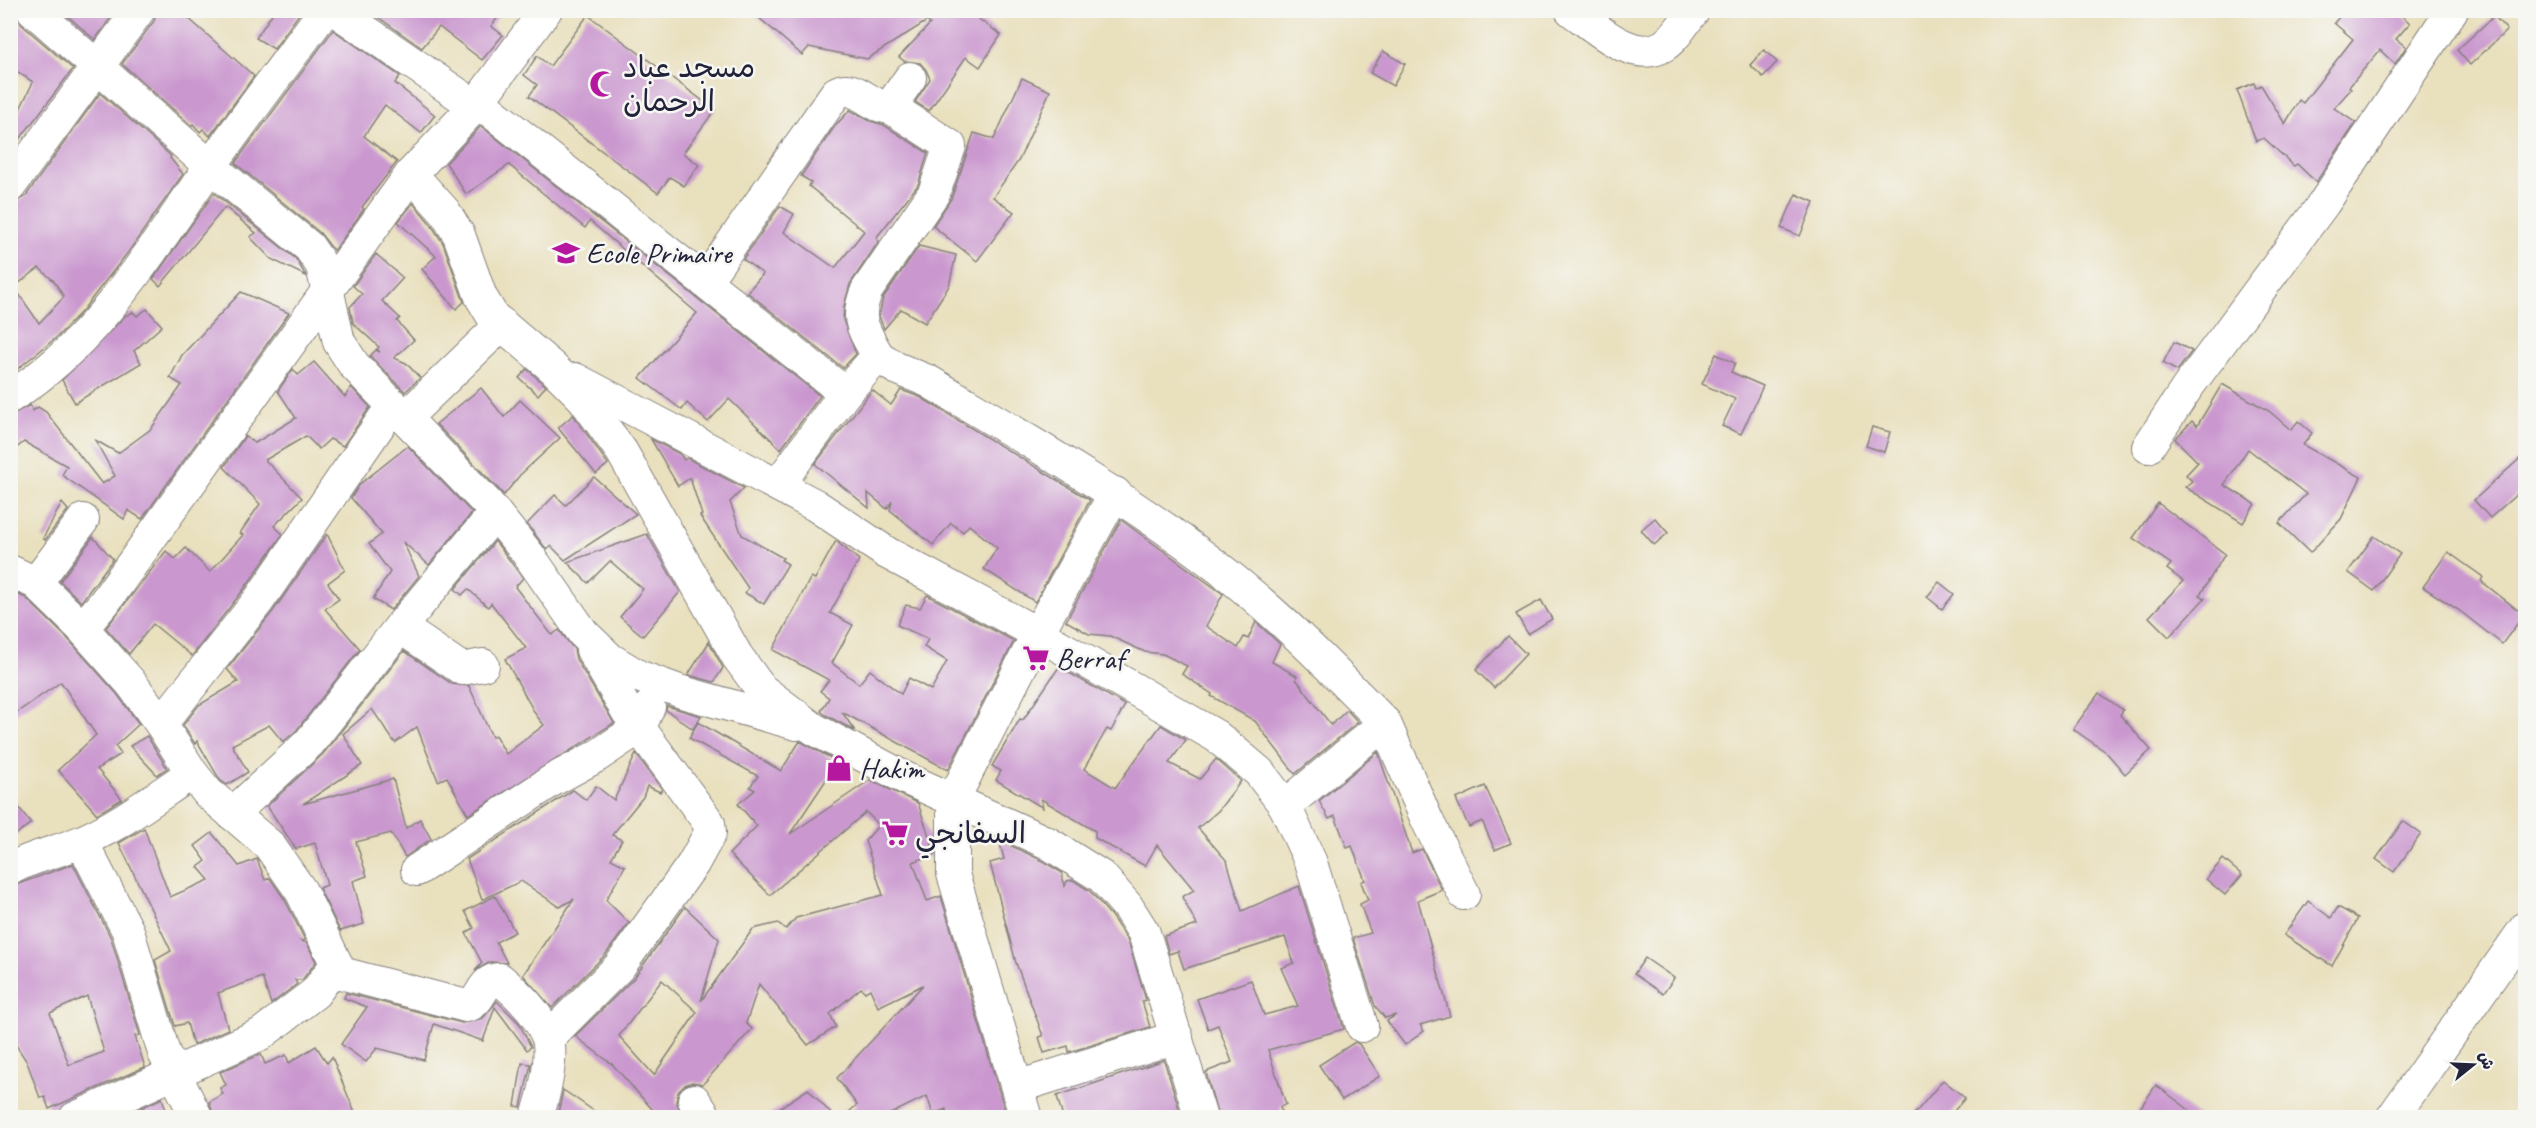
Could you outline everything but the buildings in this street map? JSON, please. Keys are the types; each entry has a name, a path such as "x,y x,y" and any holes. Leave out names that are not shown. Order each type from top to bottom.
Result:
{"street":[{"path":"33,10 211,167 309,247 322,266 325,303 339,342 354,364 495,513 574,621 627,711 709,823 710,833 693,864 618,967 548,1038"},
{"path":"10,186 139,10"},
{"path":"10,397 37,380 90,329 143,264 325,10"},
{"path":"335,10 475,106 489,110 845,393"},
{"path":"1571,10 1637,51 1654,50 1665,45 1694,10"},
{"path":"2148,447 2187,388 2324,203 2452,10"},
{"path":"82,628 104,603 325,303 411,174 475,106 534,15"},
{"path":"890,107 910,78"},
{"path":"705,282 836,93 843,89 851,90 879,106 890,107 950,146 933,193 867,290 860,306 861,323 878,356 896,368 928,381 1115,494 1216,566 1276,616 1385,723 1427,820 1464,894"},
{"path":"411,174 445,212 455,227 481,297 493,317 553,368 583,398 622,452 737,656 761,689 814,729 905,778 1048,843 1102,877 1127,906 1144,933 1200,1118"},
{"path":"161,723 260,600 399,411 502,324"},
{"path":"778,485 845,393 878,356"},
{"path":"553,368 815,505 887,553 1038,633 1216,736 1259,772 1285,806 1311,863 1362,1026"},
{"path":"1026,1118 953,873 953,800 1038,633 1115,494"},
{"path":"232,814 309,743 400,627 495,513"},
{"path":"83,520 23,577 82,628 131,683 161,723 192,773 232,814 268,845 292,877 341,973 349,977 466,1006 475,1002 486,983 492,979 500,979 529,1007 548,1038 544,1095 536,1118"},
{"path":"574,621 610,659 638,676 814,729"},
{"path":"400,627 462,669 483,665"},
{"path":"417,870 553,780 640,727 659,684"},
{"path":"1285,806 1385,723"},
{"path":"10,869 28,858 82,842 108,829 192,773"},
{"path":"82,842 128,931 164,1053 197,1118"},
{"path":"2392,1118 2526,927"},
{"path":"75,1118 261,1034 315,993 336,965"},
{"path":"1017,1087 1177,1037"}],"place":[{"name":"مسجد عباد الرحمان","path":"603,84"},
{"name":"Ecole Primaire","path":"566,253"},
{"name":"Berraf","path":"1036,658"},
{"name":"Hakim","path":"839,768"},
{"name":"السفانجي","path":"895,833"}]}
